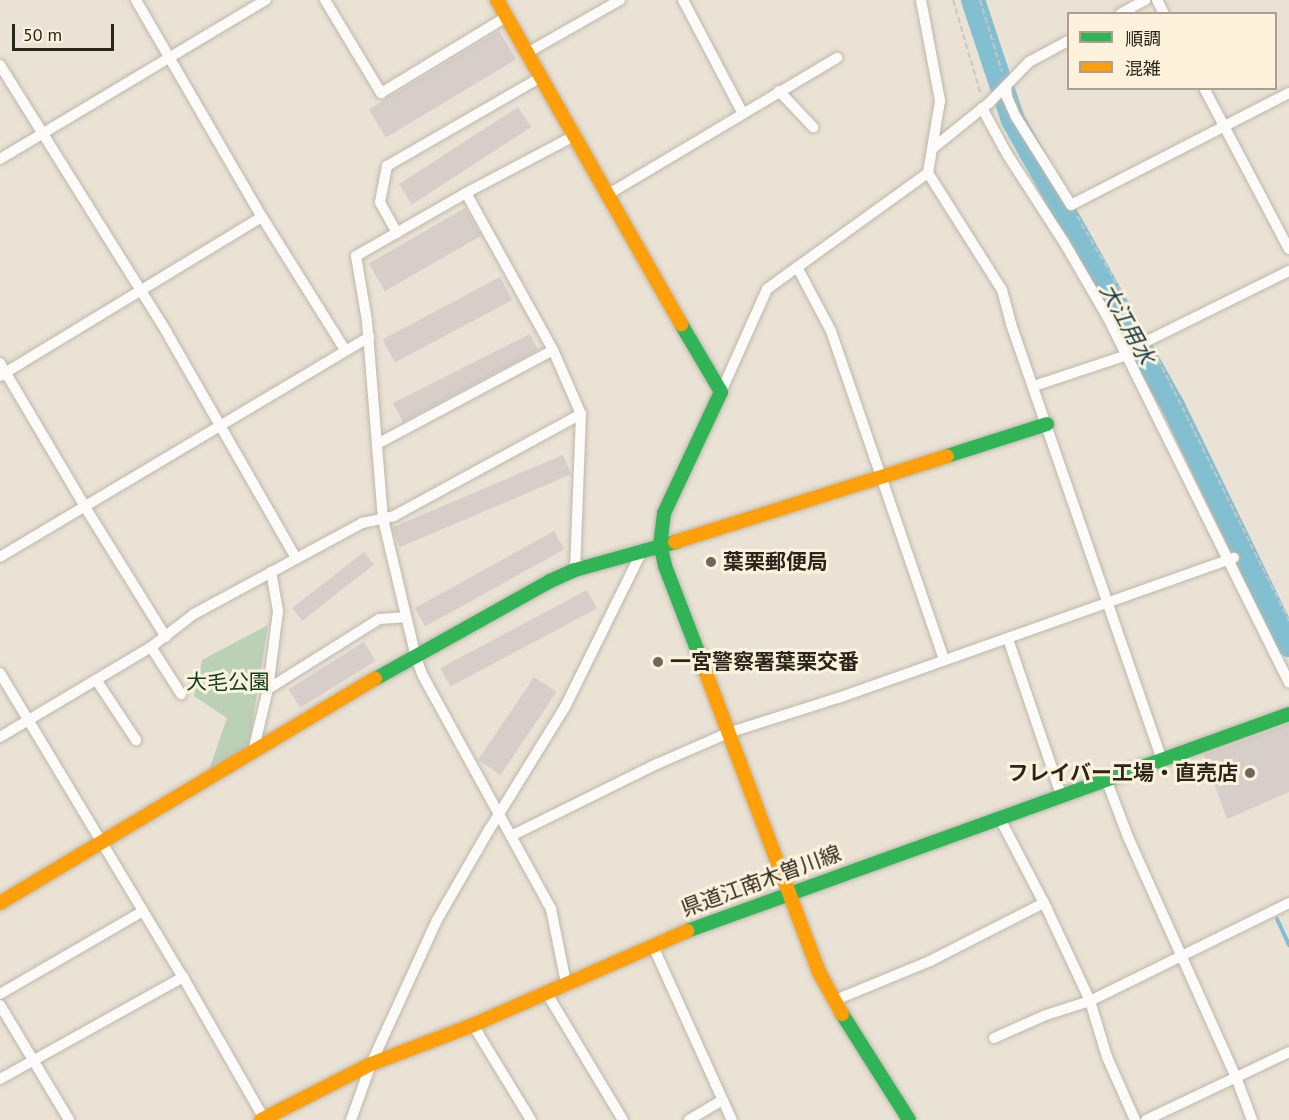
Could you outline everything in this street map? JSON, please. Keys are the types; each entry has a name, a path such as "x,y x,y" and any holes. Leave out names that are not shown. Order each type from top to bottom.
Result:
{"main road":[{"path":"497,0 722,392 664,513 660,547 677,599 806,940 833,1001 909,1120"},
{"path":"0,903 389,671 575,570 641,553 1047,424"},
{"name":"県道江南木曽川線","path":"263,1120 371,1064 473,1025 652,944 789,892 1289,714"}],"street":[{"path":"136,0 262,217 345,350"},
{"path":"0,159 266,0"},
{"path":"325,0 381,93 506,17"},
{"path":"527,53 620,0"},
{"path":"683,0 742,112"},
{"path":"921,0 940,101 928,173 1002,290 1162,759"},
{"path":"1124,12 1145,0"},
{"path":"933,147 986,105 1029,62 1067,42"},
{"path":"607,195 742,112 837,58"},
{"path":"0,66 141,290 296,558"},
{"path":"397,233 380,202 387,166 541,77"},
{"path":"1004,88 1016,117 1071,205 1289,93"},
{"path":"1205,90 1289,249"},
{"path":"779,91 813,128"},
{"path":"986,105 1007,154 1130,351 1232,559 1289,682"},
{"path":"566,983 551,909 423,676 416,658 383,519 379,443 369,337 356,256 466,193 574,136"},
{"path":"722,392 766,289 928,173"},
{"path":"466,193 553,350 581,414 575,570"},
{"path":"166,636 2,370 262,217"},
{"path":"797,267 831,331 944,660"},
{"path":"1034,386 1130,351 1289,271"},
{"path":"0,557 369,337"},
{"path":"379,443 553,350"},
{"path":"0,737 151,647 194,614 362,523 394,516 581,414"},
{"path":"351,1120 371,1064 437,920 499,813 565,707 641,553"},
{"path":"511,836 657,764 728,733 838,698 1232,559"},
{"path":"253,752 268,689 278,611 271,572"},
{"path":"268,689 379,619 405,617"},
{"path":"1008,639 1061,795"},
{"path":"151,647 181,694"},
{"path":"0,673 183,977 263,1120"},
{"path":"97,681 136,740"},
{"path":"1107,779 1128,837 1236,1077 1252,1120"},
{"path":"999,817 1044,903 1090,1001 1107,1057 1135,1120"},
{"path":"833,1001 930,961 1044,903"},
{"path":"994,1038 1046,1015 1090,1001 1289,903"},
{"path":"0,994 143,911"},
{"path":"652,944 732,1120"},
{"path":"0,1079 183,977"},
{"path":"546,992 623,1120"},
{"path":"0,1005 69,1120"},
{"path":"473,1025 531,1120"},
{"path":"1146,1120 1289,1052"},
{"path":"689,1120 722,1100"}],"path":[{"path":"980,0 1004,88"},
{"path":"1071,205 1147,341 1289,621"}],"green space":[{"name":"大毛公園","path":"268,625 248,750 209,770 227,718 194,696 202,660"}],"building":[{"path":"499,31 516,59 386,138 369,109"},
{"path":"518,107 531,127 412,204 399,184"},
{"path":"465,208 481,236 385,291 369,264"},
{"path":"500,277 512,300 395,362 383,339"},
{"path":"530,334 538,350 403,422 393,403"},
{"path":"563,455 571,474 400,547 392,528"},
{"path":"554,531 564,549 425,626 415,608"},
{"path":"364,552 374,565 302,621 292,608"},
{"path":"587,590 597,609 450,686 440,668"},
{"path":"364,642 376,661 300,708 289,689"},
{"path":"534,677 556,692 500,775 478,760"},
{"name":"フレイバー工場・直売店","path":"1289,724 1289,792 1227,819 1204,755"}],"waterway":[{"name":"大江用水","path":"973,0 1013,120 1172,404 1289,645"},
{"path":"1277,919 1289,945"}],"traffic: fast":[{"path":"681,324 721,392 664,513 660,544 665,566 706,673"},
{"path":"947,456 1047,424"},
{"path":"375,679 550,581 575,570 675,542"},
{"path":"687,931 1289,714"},
{"path":"842,1014 909,1120"}],"traffic: slow":[{"path":"497,0 681,324"},
{"path":"675,542 947,456"},
{"path":"706,673 819,972 842,1014"},
{"path":"0,903 375,679"},
{"path":"261,1120 371,1064 473,1025 687,931"}],"place":[{"name":"葉栗郵便局","path":"711,562"},
{"name":"一宮警察署葉栗交番","path":"658,662"},
{"name":"フレイバー工場・直売店","path":"1250,773"}]}
